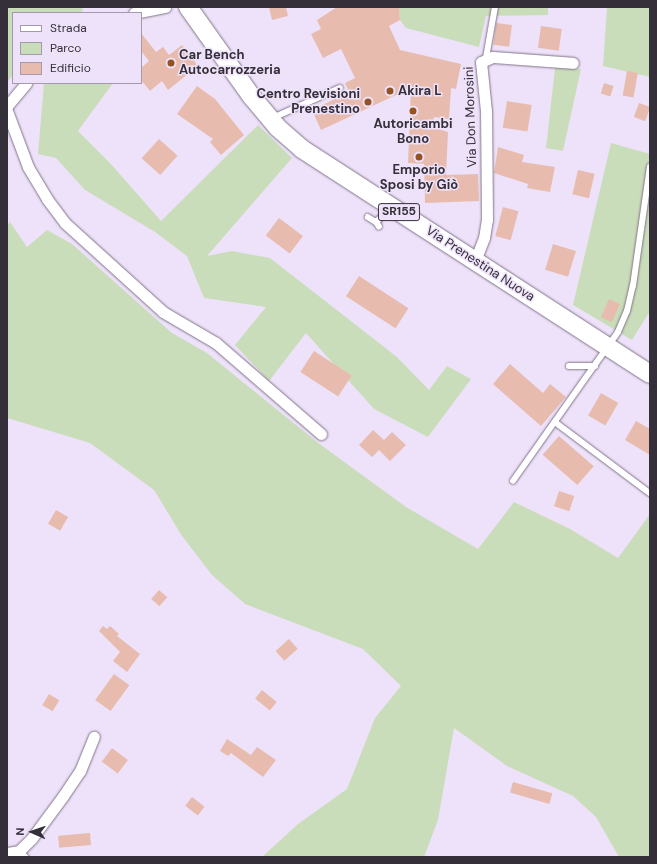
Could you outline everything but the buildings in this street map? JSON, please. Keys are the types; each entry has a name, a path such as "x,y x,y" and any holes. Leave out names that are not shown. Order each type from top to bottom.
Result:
{"main road":[{"name":"Via Prenestina Nuova","path":"188,7 224,60 270,119 309,154 650,374"}],"street":[{"path":"139,12 165,7"},
{"name":"Via Don Morosini","path":"475,262 484,238 487,220 486,110 481,62 486,58 572,63"},
{"path":"7,106 25,84"},
{"path":"7,111 28,166 50,204 65,223 163,312 216,343 321,434"},
{"path":"7,853 22,854 80,771 94,737"}],"lane":[{"path":"486,58 495,7"},
{"path":"270,119 340,88"},
{"path":"513,481 618,332 627,311 650,167"},
{"path":"376,222 392,208"},
{"path":"368,217 376,222 380,227"},
{"path":"569,366 595,366"},
{"path":"555,422 650,493"}],"green space":[{"path":"7,7 82,7 83,12 12,12 12,76 7,82"},
{"path":"399,7 548,7 548,15 486,16 479,47 406,28 400,20"},
{"path":"607,7 650,7 650,77 603,66"},
{"path":"555,68 581,69 563,151 546,148"},
{"path":"44,84 112,84 78,131 110,163 161,221 258,125 292,158 207,256 232,251 270,258 397,357 429,390 447,366 471,379 428,437 374,409 306,333 269,381 235,345 266,307 204,298 187,256 155,232 85,190 56,158 38,154"},
{"path":"611,143 650,154 650,311 632,340 573,305"},
{"path":"10,222 27,247 47,230 72,244 172,333 207,353 317,442 406,507 478,549 514,502 570,529 618,558 650,514 650,857 619,857 596,817 573,796 507,766 454,728 438,820 424,857 262,857 298,824 347,789 375,718 401,686 363,649 245,604 212,575 182,536 154,490 90,443 7,418 7,226"}],"place":[{"name":"Car Bench Autocarrozzeria","path":"171,63"},
{"name":"Akira L","path":"390,91"},
{"name":"Centro Revisioni Prenestino","path":"368,102"},
{"name":"Autoricambi Bono","path":"413,111"},
{"name":"Emporio Sposi by Giò","path":"419,157"}]}
